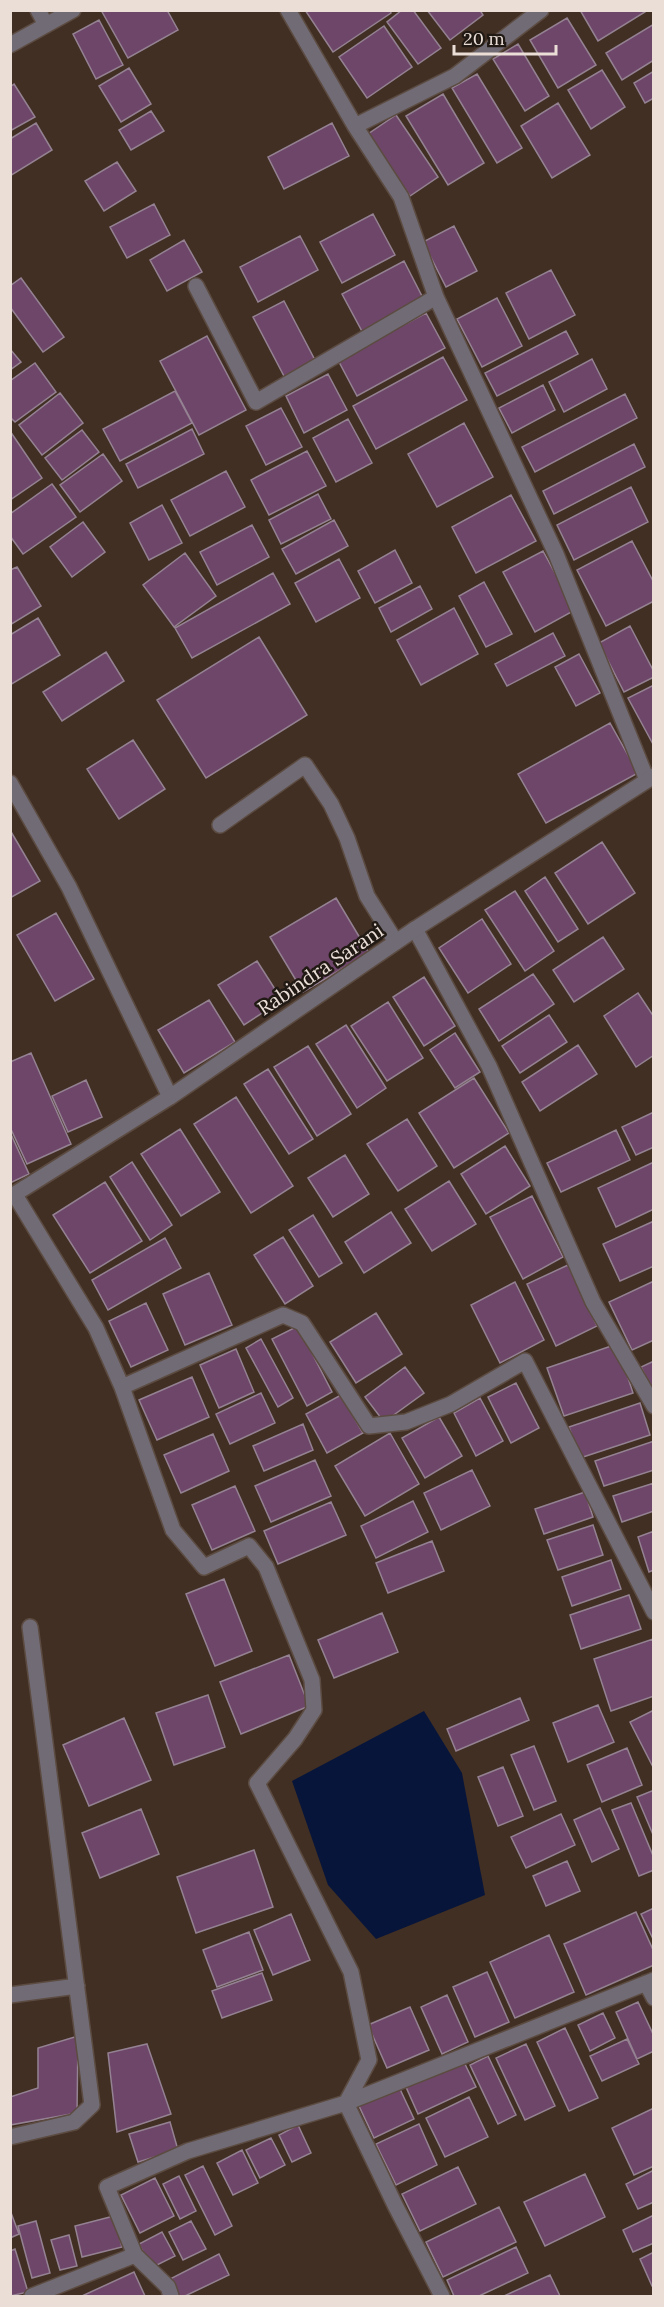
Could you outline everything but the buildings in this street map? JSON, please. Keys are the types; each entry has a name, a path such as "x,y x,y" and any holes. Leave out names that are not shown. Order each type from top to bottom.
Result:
{"street":[{"path":"38,10 46,26"},
{"path":"10,45 74,10"},
{"path":"288,10 355,126 401,197 436,297 556,554 650,778"},
{"path":"355,126 455,75 541,10"},
{"path":"196,286 256,402 436,297"},
{"path":"220,825 305,765 331,804 348,838 367,896 396,942"},
{"name":"Rabindra Sarani","path":"13,1196 170,1097 415,929 650,778"},
{"path":"10,783 69,887 170,1097"},
{"path":"415,929 489,1066 593,1302 654,1406"},
{"path":"13,1196 96,1328 122,1387 173,1530 204,1567 249,1546 266,1567 312,1680 314,1710 294,1739 257,1783 351,1972 369,2060 346,2103"},
{"path":"122,1387 283,1315 302,1323 369,1426 406,1422 451,1404 525,1361 654,1612"},
{"path":"10,2137 74,2122 92,2105 30,1627"},
{"path":"171,2296 168,2287 135,2255 107,2187 188,2151 346,2103 650,1981 654,1998"},
{"path":"10,1995 77,1986"},
{"path":"346,2103 442,2296"},
{"path":"32,2296 135,2255"}],"water":[{"path":"424,1711 462,1773 485,1895 376,1939 328,1885 292,1781"}]}
